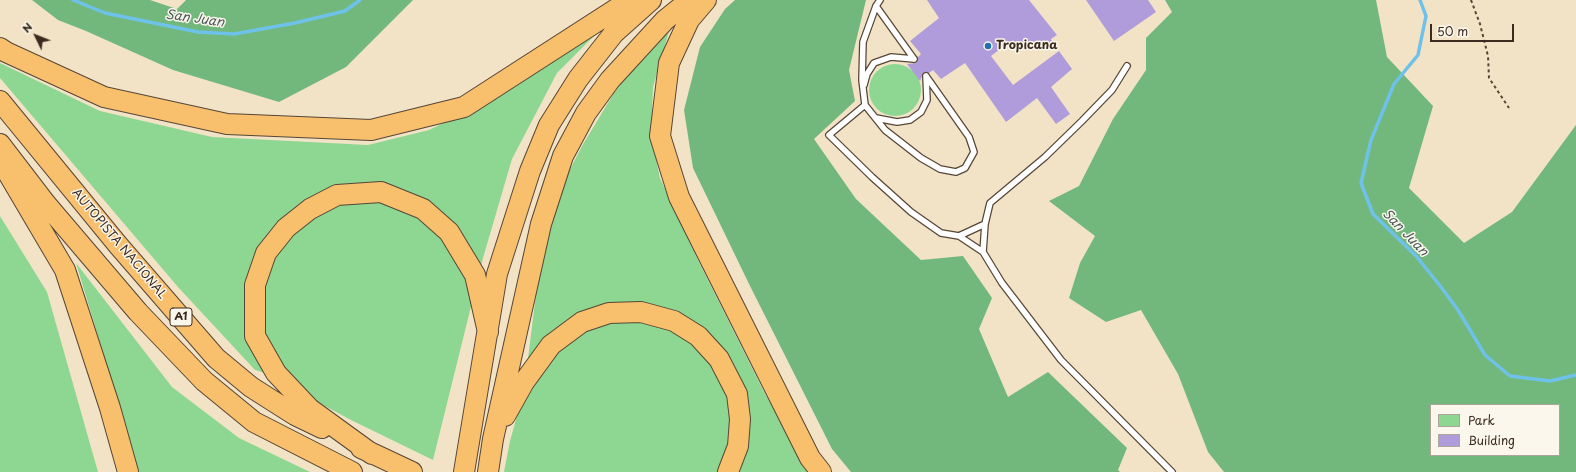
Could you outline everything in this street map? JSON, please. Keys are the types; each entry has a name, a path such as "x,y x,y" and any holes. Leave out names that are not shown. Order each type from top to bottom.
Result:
{"highway":[{"path":"0,48 104,97 227,124 370,130 464,107 630,0"},
{"path":"464,472 497,274 530,171 549,125 578,79 614,33 652,0"},
{"path":"488,472 493,439 541,224 563,156 586,113 610,80 664,20 690,0"},
{"path":"706,0 689,20 669,63 660,136 679,197 810,458 821,472"},
{"name":"AUTOPISTA NACIONAL","path":"0,101 118,245 216,358 251,387 295,415 372,454 412,472"},
{"name":"A1","path":"0,144 46,204 138,312 204,381 254,422 352,472"},
{"path":"0,160 65,270 110,408 128,472"},
{"path":"372,454 310,409 276,373 255,336 255,285 266,253 286,228 310,209 337,195 381,192 423,210 450,232 475,275 488,332"},
{"path":"493,439 524,382 551,345 582,322 609,313 641,312 674,320 698,336 720,359 737,394 740,419 738,446 728,472"}],"lane":[{"path":"876,118 897,122 910,120 921,112 927,100 926,76 969,137 974,152 965,168 956,172 940,169 920,158 885,130 865,105 863,89 862,42 876,6 880,0"},
{"path":"863,89 867,74 874,63 891,57 914,59 876,6"},
{"path":"983,252 985,224 990,203 1045,157 1082,121 1112,90 1127,66"},
{"path":"865,105 829,135 911,212 941,233 959,236 983,252 1002,283 1061,360 1172,472"},
{"path":"959,236 985,224"}],"path":[{"path":"1471,0 1480,24 1488,56 1489,78 1510,108"}],"green space":[{"path":"32,0 150,0 177,9 186,0 413,0 346,67 279,102 173,70 58,20"},
{"path":"735,0 866,0 849,70 855,101 814,139 856,199 921,260 963,256 992,298 979,329 1008,397 1048,372 1127,448 1118,470 1120,472 851,472 832,449 750,286 693,168 684,110 700,47 725,9"},
{"path":"1165,0 1376,0 1387,57 1433,106 1409,188 1464,243 1512,212 1576,125 1576,472 1224,472 1208,452 1178,374 1141,310 1106,322 1069,298 1080,263 1095,236 1049,201 1079,186 1113,119 1146,70 1146,38 1172,12"},
{"path":"606,24 557,73 512,159 483,258 433,460 351,420 262,372 255,370 178,287 0,78 0,63 100,111 212,137 368,145 429,130 481,105"},
{"path":"669,31 653,87 651,136 660,178 698,260 764,392 810,472 504,472 510,441 524,391 538,278 547,230 561,187 582,146 614,93 639,61"},
{"path":"895,64 905,66 913,72 919,80 921,90 919,100 913,108 905,114 895,116 885,114 877,108 871,100 869,90 871,80 877,72 885,66"},
{"path":"0,216 47,292 98,472 0,472"},
{"path":"76,263 172,387 239,438 310,472 139,472"}],"building":[{"path":"927,0 1029,0 1057,35 1051,39 1055,46 1020,49 1008,43 991,56 1013,85 1059,51 1072,69 1051,87 1070,114 1056,124 1037,98 1006,122 965,63 941,79 933,70 929,73 924,72 920,81 907,64 916,63 921,54 910,41 939,18"},
{"path":"1086,0 1148,0 1156,12 1114,41"}],"waterway":[{"name":"San Juan","path":"73,0 105,13 198,32 234,34 295,23 345,11 360,0"},
{"name":"San Juan","path":"1420,0 1426,16 1418,55 1394,84 1371,140 1361,183 1373,214 1416,256 1458,310 1485,355 1510,376 1550,381 1576,375"}],"place":[{"name":"Tropicana","path":"988,46"}]}
